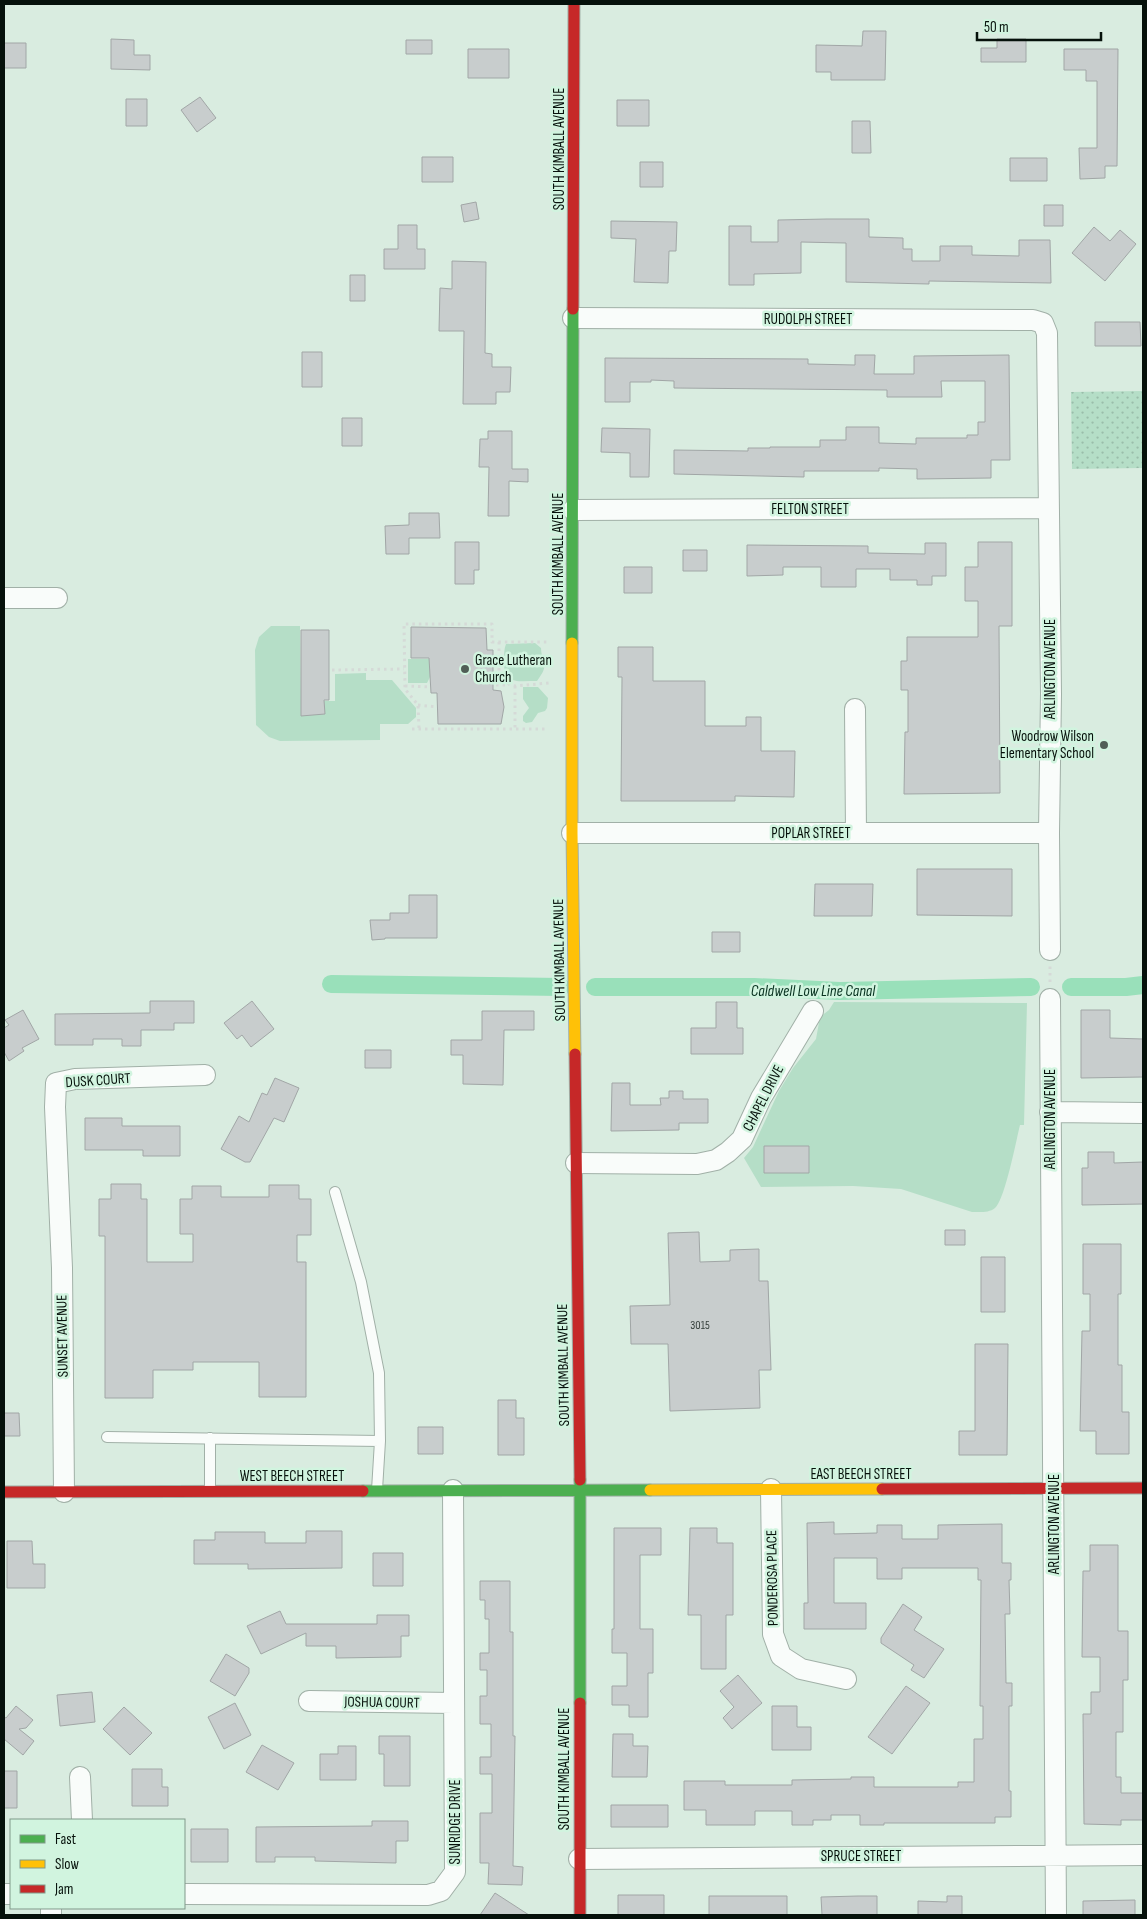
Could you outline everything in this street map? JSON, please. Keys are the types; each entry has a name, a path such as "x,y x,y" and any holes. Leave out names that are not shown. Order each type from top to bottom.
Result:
{"street":[{"name":"SOUTH KIMBALL AVENUE","path":"574,4 572,833 580,1490 580,1915"},
{"name":"RUDOLPH STREET","path":"573,318 1033,320 1043,323"},
{"name":"ARLINGTON AVENUE","path":"1043,323 1047,333 1051,694 1050,950"},
{"name":"FELTON STREET","path":"573,510 1048,508"},
{"path":"4,598 57,598"},
{"path":"855,709 856,833"},
{"name":"POPLAR STREET","path":"572,833 1049,833"},
{"name":"ARLINGTON AVENUE","path":"1050,1000 1056,1915"},
{"name":"CHAPEL DRIVE","path":"576,1163 697,1164 716,1160 742,1139 762,1098 813,1011"},
{"name":"DUSK COURT","path":"58,1180 56,1083 76,1079 205,1076"},
{"path":"1050,1112 1143,1113"},
{"name":"SUNSET AVENUE","path":"58,1180 62,1268 64,1492"},
{"name":"EAST BEECH STREET","path":"580,1490 1143,1488"},
{"name":"PONDEROSA PLACE","path":"771,1489 773,1634 781,1656 801,1668 846,1679"},
{"name":"SUNRIDGE DRIVE","path":"185,1894 428,1895 441,1891 455,1872 453,1490"},
{"name":"WEST BEECH STREET","path":"4,1492 580,1490"},
{"name":"JOSHUA COURT","path":"309,1701 454,1704"},
{"path":"80,1777 82,1819"},
{"name":"SPRUCE STREET","path":"579,1859 1143,1855"}],"lane":[{"path":"335,1192 361,1282 379,1373 380,1441 377,1490"},
{"path":"107,1437 380,1441"},
{"path":"210,1438 210,1491"}],"path":[{"path":"419,728 418,705 405,689 404,624 492,624 492,642 550,642"},
{"path":"499,642 499,676 512,686 515,729"},
{"path":"332,670 404,669"},
{"path":"496,685 512,686 549,683"},
{"path":"405,686 431,687"},
{"path":"418,705 437,707"},
{"path":"412,728 546,729"},
{"path":"1050,950 1050,1000"}],"green space":[{"path":"1143,391 1143,468 1072,469 1071,392"},
{"path":"271,626 300,626 301,701 335,701 335,674 366,673 366,680 392,680 416,708 416,717 408,724 380,724 380,740 280,741 269,737 256,725 255,650 259,637"},
{"path":"535,643 541,648 544,665 537,681 518,681 509,678 504,668 506,644"},
{"path":"408,659 430,659 435,677 430,677 427,683 408,683"},
{"path":"523,687 538,687 548,698 545,711 538,713 532,722 526,723 523,721 523,716 529,708 523,699"},
{"path":"834,1002 1027,1003 1024,1125 1020,1125 1003,1193 999,1203 993,1210 972,1212 901,1189 853,1186 761,1187 744,1158 753,1147 779,1091 793,1068 816,1039 820,1017 829,1010"}],"building":[{"path":"863,31 886,31 885,80 831,80 831,72 816,72 816,45 862,46"},
{"path":"111,39 134,40 134,55 150,55 150,70 111,69"},
{"path":"997,39 1026,39 1026,62 981,62 981,48 997,48"},
{"path":"406,40 432,40 432,54 406,54"},
{"path":"4,43 26,43 26,68 4,68"},
{"path":"468,49 509,49 509,78 468,78"},
{"path":"1064,49 1118,49 1117,166 1105,166 1105,178 1080,179 1079,148 1097,148 1097,81 1086,81 1086,70 1064,70"},
{"path":"200,97 216,118 197,132 181,110"},
{"path":"126,99 147,99 147,126 126,126"},
{"path":"617,100 649,100 649,126 617,126"},
{"path":"852,121 870,121 871,153 852,153"},
{"path":"422,157 453,157 453,182 422,182"},
{"path":"1010,158 1047,158 1047,181 1010,181"},
{"path":"640,162 663,162 663,187 640,187"},
{"path":"476,202 479,219 464,222 461,205"},
{"path":"1044,205 1063,205 1063,226 1044,226"},
{"path":"869,219 869,237 903,238 903,249 912,249 912,261 940,261 940,246 972,246 972,255 1019,256 1019,240 1050,240 1051,283 929,281 929,284 846,282 846,243 801,242 801,273 754,274 754,285 729,285 729,226 751,226 751,242 778,242 778,220"},
{"path":"611,221 677,222 676,251 669,251 668,283 634,282 636,239 611,238"},
{"path":"398,225 417,225 417,249 425,249 425,269 384,269 384,249 398,249"},
{"path":"1094,227 1110,241 1120,230 1136,244 1105,281 1072,253"},
{"path":"452,261 486,262 485,353 492,354 492,367 511,367 510,392 496,392 496,404 463,404 464,331 439,331 440,288 452,289"},
{"path":"350,275 365,275 365,301 350,301"},
{"path":"1095,322 1140,322 1141,346 1095,346"},
{"path":"302,352 322,352 322,387 302,387"},
{"path":"855,355 875,355 874,374 914,374 914,356 1009,355 1010,460 991,460 991,478 917,479 917,469 879,468 879,471 804,471 804,477 674,474 674,450 748,451 748,448 820,447 820,440 846,440 846,427 879,427 879,443 916,444 916,438 967,438 967,435 978,435 978,422 985,422 985,381 941,381 942,397 887,397 887,390 674,388 674,381 651,380 651,382 630,382 630,402 605,402 605,358 808,359 808,364 855,365"},
{"path":"342,418 362,418 362,446 342,446"},
{"path":"602,428 650,429 649,477 630,477 630,453 601,452"},
{"path":"488,431 512,431 512,469 528,469 528,482 509,481 509,516 488,516 489,467 479,467 480,439 488,439"},
{"path":"409,513 439,513 440,538 409,538 409,554 386,554 385,526 409,525"},
{"path":"455,542 479,542 479,570 474,570 474,584 455,584"},
{"path":"978,542 1012,542 1012,626 999,626 1000,793 904,794 905,732 908,732 908,690 901,690 901,661 907,661 907,637 978,637 978,601 965,601 965,567 978,567"},
{"path":"925,543 946,543 946,576 932,576 932,585 917,585 917,580 890,580 890,569 856,569 856,587 821,587 821,567 783,567 783,575 747,576 747,545 868,546 868,553 925,554"},
{"path":"683,550 707,550 707,571 683,571"},
{"path":"624,567 652,567 652,593 624,593"},
{"name":"Grace Lutheran Church","path":"411,627 486,628 487,650 493,650 493,690 501,691 504,707 501,724 438,724 437,693 431,693 429,658 411,658"},
{"path":"301,630 329,630 329,700 324,700 325,714 301,716"},
{"path":"618,647 653,647 653,681 705,681 705,726 746,726 746,717 761,717 761,751 795,751 794,797 735,796 735,801 621,801 622,677 618,677"},
{"path":"917,869 1012,869 1012,916 917,915"},
{"path":"815,884 873,884 872,916 814,916"},
{"path":"409,895 437,895 437,938 385,938 372,940 370,920 390,920 390,913 409,913"},
{"path":"712,932 740,932 740,952 712,952"},
{"path":"150,1001 194,1001 194,1023 174,1023 174,1030 141,1030 141,1046 122,1046 122,1039 93,1039 93,1045 55,1045 55,1014 150,1013"},
{"path":"252,1001 274,1029 251,1047 242,1035 237,1039 224,1023"},
{"path":"716,1002 737,1002 737,1028 743,1028 743,1054 691,1054 691,1028 716,1028"},
{"path":"23,1010 39,1039 22,1048 24,1051 9,1061 4,1052 4,1028 9,1025 5,1020"},
{"path":"1081,1010 1110,1010 1110,1038 1143,1039 1143,1077 1081,1078"},
{"path":"482,1011 534,1011 534,1030 504,1030 503,1085 463,1084 463,1055 451,1055 451,1040 482,1040"},
{"path":"365,1050 391,1050 391,1068 365,1068"},
{"path":"275,1078 299,1088 284,1122 274,1118 250,1162 245,1162 221,1149 239,1116 249,1122 262,1093 267,1095"},
{"path":"612,1083 630,1083 630,1105 661,1105 660,1098 669,1098 669,1091 683,1091 683,1099 708,1099 708,1123 679,1123 679,1130 611,1131"},
{"path":"85,1118 122,1118 122,1126 180,1126 180,1156 143,1156 143,1150 85,1150"},
{"path":"764,1146 809,1146 809,1173 764,1173"},
{"path":"1088,1152 1114,1152 1114,1163 1143,1162 1143,1204 1082,1205 1082,1168 1088,1168"},
{"path":"111,1184 141,1184 141,1199 147,1199 147,1262 193,1262 193,1234 180,1234 180,1199 192,1199 192,1186 221,1186 221,1197 269,1197 269,1185 299,1185 299,1199 311,1199 311,1235 297,1235 297,1262 306,1262 306,1397 259,1397 259,1362 193,1362 193,1370 153,1370 153,1398 105,1398 105,1236 99,1236 99,1199 111,1199"},
{"path":"945,1230 965,1230 965,1245 945,1245"},
{"path":"699,1232 700,1262 730,1261 730,1250 759,1249 759,1281 768,1281 771,1370 759,1370 760,1408 670,1411 668,1344 631,1344 630,1306 670,1305 668,1233"},
{"path":"1083,1244 1121,1244 1121,1294 1118,1294 1118,1365 1122,1365 1122,1412 1129,1412 1129,1454 1096,1454 1096,1431 1080,1431 1082,1331 1090,1331 1090,1294 1083,1294"},
{"path":"981,1257 1005,1257 1005,1312 981,1312"},
{"path":"975,1344 1008,1344 1007,1455 959,1455 959,1431 975,1431"},
{"path":"498,1400 516,1400 516,1418 524,1418 524,1455 498,1455"},
{"path":"4,1413 19,1413 20,1436 4,1436"},
{"path":"418,1427 443,1427 443,1454 418,1454"},
{"path":"834,1522 834,1534 877,1533 877,1525 902,1525 902,1539 938,1539 938,1525 1002,1524 1002,1563 1011,1563 1011,1580 1009,1580 1010,1614 1005,1614 1006,1683 1012,1683 1012,1706 1009,1706 1009,1791 1011,1791 1011,1817 995,1817 995,1823 884,1823 884,1825 860,1825 860,1815 831,1815 831,1820 813,1820 813,1825 792,1825 792,1811 755,1811 755,1825 706,1825 706,1810 684,1810 684,1781 725,1781 725,1785 792,1785 792,1780 874,1777 874,1787 958,1787 958,1782 974,1782 974,1739 983,1739 983,1706 980,1706 981,1580 978,1580 978,1568 902,1568 902,1579 877,1579 877,1558 834,1558 834,1603 866,1603 866,1629 804,1629 804,1603 808,1603 807,1523"},
{"path":"614,1528 661,1528 661,1555 640,1555 640,1629 653,1629 653,1673 648,1673 648,1717 629,1717 629,1705 612,1705 612,1686 627,1686 627,1653 612,1653 612,1629 614,1629"},
{"path":"690,1528 717,1528 717,1543 733,1543 733,1615 726,1615 726,1669 701,1669 701,1615 688,1615"},
{"path":"306,1531 342,1531 342,1568 248,1569 248,1564 194,1564 194,1540 215,1540 215,1532 265,1532 265,1543 306,1543"},
{"path":"7,1541 32,1541 33,1564 45,1564 45,1588 7,1588"},
{"path":"1090,1545 1118,1545 1118,1631 1128,1631 1128,1680 1123,1680 1123,1732 1116,1732 1116,1777 1121,1777 1121,1793 1143,1793 1143,1820 1121,1820 1121,1825 1084,1824 1083,1714 1091,1714 1091,1692 1100,1692 1100,1657 1082,1657 1083,1571 1090,1571"},
{"path":"373,1553 403,1553 403,1586 373,1586"},
{"path":"480,1581 510,1581 510,1632 513,1632 513,1736 515,1736 513,1866 523,1867 522,1885 488,1884 489,1863 480,1863 480,1813 492,1813 492,1774 480,1774 480,1757 491,1757 491,1724 480,1724 480,1696 487,1696 487,1670 480,1670 480,1653 489,1653 489,1619 485,1619 485,1600 480,1600"},
{"path":"903,1604 922,1617 914,1630 944,1649 924,1678 911,1670 914,1665 881,1643 881,1638"},
{"path":"280,1611 286,1624 377,1624 377,1615 409,1615 409,1636 401,1636 401,1657 336,1658 336,1646 306,1646 306,1633 261,1654 247,1626"},
{"path":"226,1654 249,1668 249,1673 235,1696 210,1681"},
{"path":"738,1675 762,1703 732,1729 723,1718 734,1707 720,1691"},
{"path":"906,1686 930,1703 892,1754 868,1737"},
{"path":"92,1692 95,1722 60,1726 57,1695"},
{"path":"235,1703 251,1735 224,1749 208,1717"},
{"path":"16,1706 33,1720 26,1728 19,1729 34,1741 23,1755 4,1739 4,1717 6,1718"},
{"path":"772,1706 797,1706 797,1727 811,1727 811,1750 772,1750"},
{"path":"124,1707 152,1733 130,1755 103,1729"},
{"path":"613,1734 633,1734 633,1746 648,1746 647,1777 612,1777"},
{"path":"379,1736 410,1736 410,1786 384,1786 384,1754 379,1754"},
{"path":"262,1745 294,1763 278,1790 246,1772"},
{"path":"338,1746 356,1746 356,1780 320,1780 320,1754 338,1754"},
{"path":"132,1769 162,1769 162,1787 168,1787 168,1806 132,1806"},
{"path":"4,1771 17,1771 17,1808 4,1808"},
{"path":"611,1805 668,1805 668,1827 611,1827"},
{"path":"372,1821 408,1821 408,1841 396,1841 396,1863 315,1861 315,1857 275,1857 275,1862 256,1862 256,1827 372,1826"},
{"path":"191,1829 228,1829 228,1862 191,1862"},
{"path":"495,1893 529,1915 480,1915"},
{"path":"618,1895 664,1895 664,1915 618,1915"},
{"path":"709,1896 787,1896 787,1915 709,1915"},
{"path":"877,1896 877,1915 822,1915 821,1897"},
{"path":"947,1896 962,1896 962,1915 918,1915 918,1901 947,1902"},
{"path":"1135,1900 1135,1915 1083,1915 1083,1901"}],"waterway":[{"name":"Caldwell Low Line Canal","path":"331,984 561,987"},
{"name":"Caldwell Low Line Canal","path":"1071,987 1126,987 1143,985"},
{"name":"Caldwell Low Line Canal","path":"595,987 754,987 840,991 1031,987"}],"traffic: fast":[{"path":"572,643 573,309"},
{"path":"580,1480 580,1703"},
{"path":"363,1491 650,1490"}],"traffic: slow":[{"path":"572,643 575,1054"},
{"path":"650,1490 882,1489"}],"traffic: jam":[{"path":"573,309 574,4"},
{"path":"575,1054 580,1480"},
{"path":"882,1489 1143,1488"},
{"path":"4,1492 363,1491"},
{"path":"580,1703 580,1915"}],"place":[{"name":"Grace Lutheran Church","path":"465,669"},
{"name":"Woodrow Wilson Elementary School","path":"1104,745"}]}
